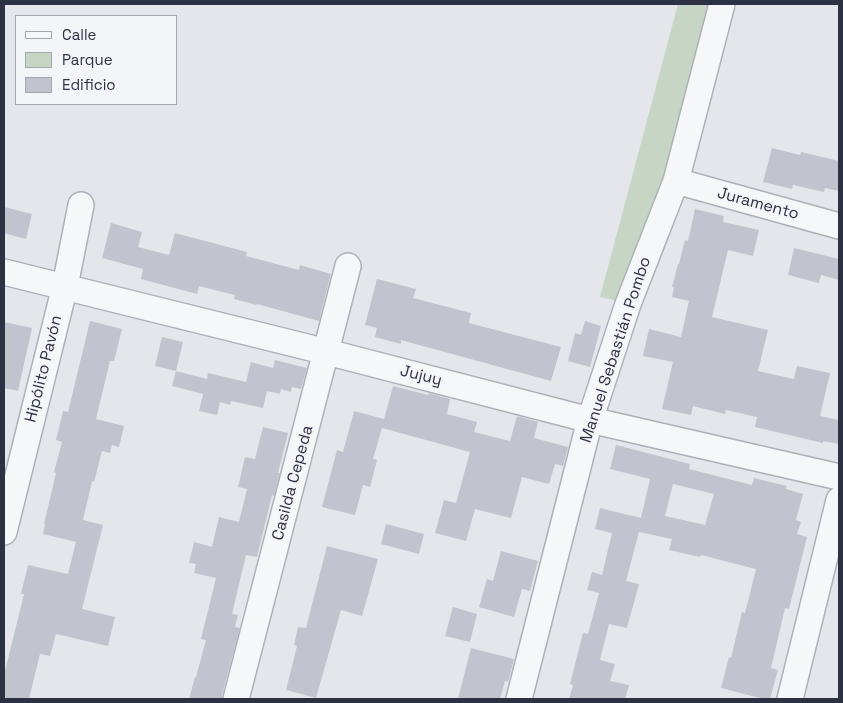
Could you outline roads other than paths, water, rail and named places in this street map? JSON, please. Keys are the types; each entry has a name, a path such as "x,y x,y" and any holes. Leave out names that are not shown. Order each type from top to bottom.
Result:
{"street":[{"name":"Manuel Sebastián Pombo","path":"518,699 590,420 628,304 676,182 722,4"},
{"name":"Juramento","path":"676,182 839,226"},
{"name":"Hipólito Pavón","path":"4,532 65,286 81,205"},
{"name":"Casilda Cepeda","path":"236,699 348,266"},
{"name":"Jujuy","path":"4,272 590,420 839,477"},
{"path":"790,699 839,500"}]}
